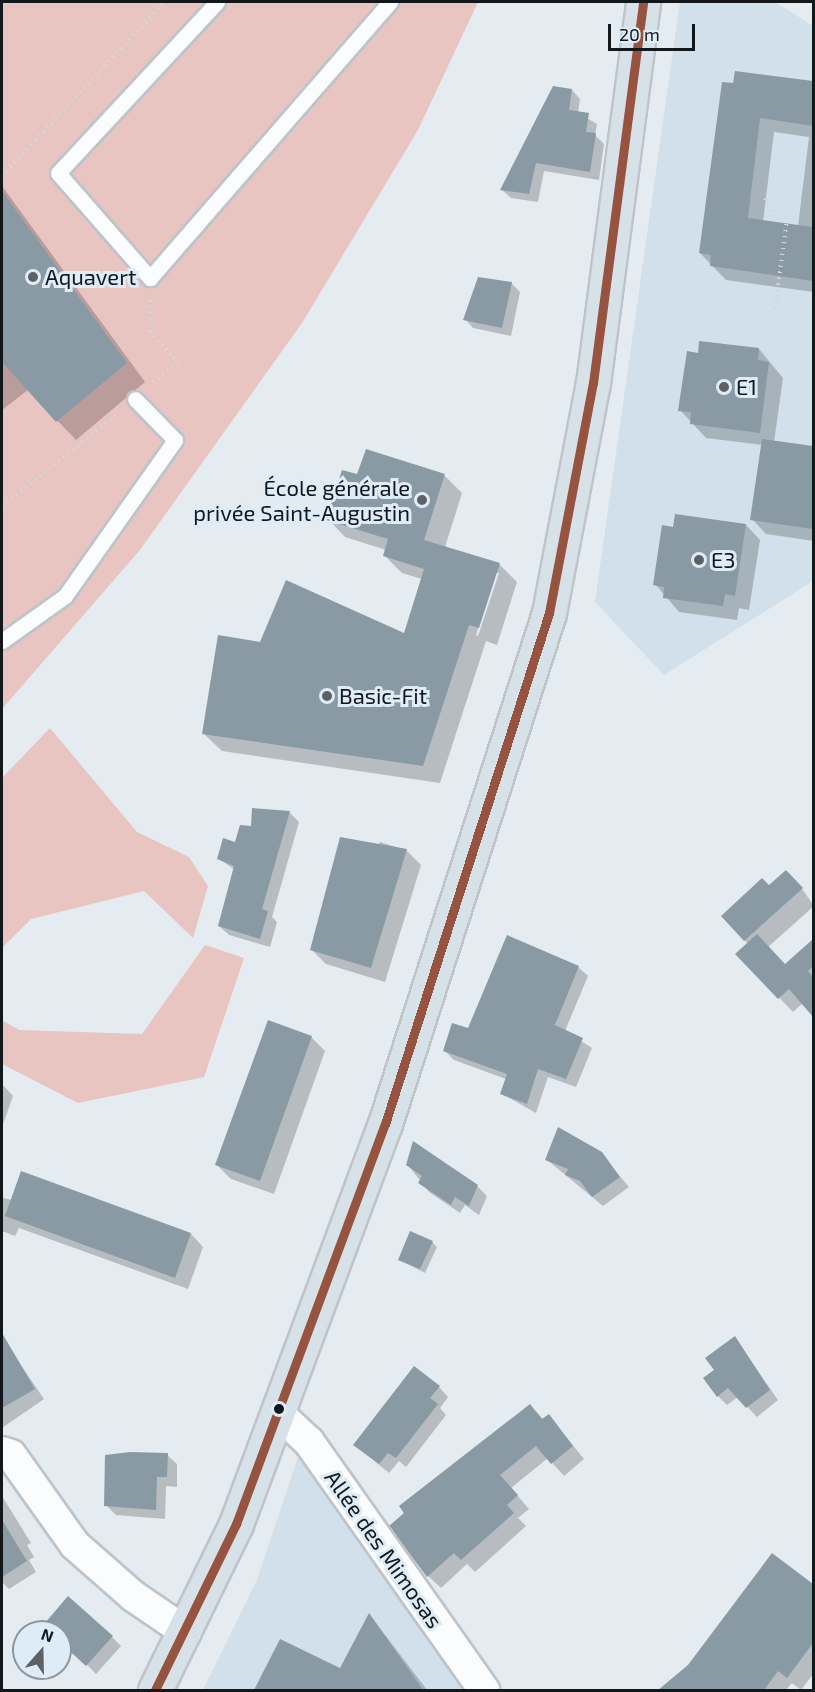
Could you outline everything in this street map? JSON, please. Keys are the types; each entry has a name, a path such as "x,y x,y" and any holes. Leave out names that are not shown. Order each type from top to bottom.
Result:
{"main road":[{"path":"155,1690 186,1632 236,1524 385,1124 549,613 593,383 643,2"}],"street":[{"name":"Allée des Mimosas","path":"278,1413 309,1442 484,1690"},
{"path":"2,1452 11,1455 75,1545 133,1596 186,1632"}],"lane":[{"path":"217,2 58,173 150,278 390,2"},
{"path":"2,641 65,596 175,440 135,399"}],"path":[{"path":"2,176 164,2"},
{"path":"765,198 772,216 787,218 776,312"},
{"path":"2,506 135,399 177,362 150,331 150,278"}],"shaded area":[{"path":"2,2 478,2 418,130 302,323 140,550 2,709"},
{"path":"680,2 775,2 813,26 813,581 664,675 595,602"},
{"path":"50,728 137,832 189,857 208,886 193,938 144,891 31,919 2,948 2,778"},
{"path":"205,945 244,958 204,1077 78,1103 2,1064 2,1020 19,1030 142,1034"},
{"path":"300,1451 466,1690 203,1690 257,1580"}],"building":[{"path":"735,71 813,81 813,126 760,118 748,218 813,227 813,281 710,266 711,255 699,253 722,82 733,83"},
{"path":"553,86 572,89 569,110 589,113 586,132 596,133 590,172 536,163 529,194 500,190"},
{"name":"Aquavert","path":"2,191 127,363 56,422 2,362"},
{"path":"478,277 512,282 502,328 463,320"},
{"name":"E1","path":"699,341 759,348 758,360 769,362 760,433 690,424 691,412 678,411 687,351 698,353"},
{"path":"762,439 813,446 813,529 750,520"},
{"name":"Basic-Fit","path":"366,449 445,474 424,540 500,563 479,628 469,625 423,766 202,734 218,635 260,642 286,580 404,633 424,569 383,556 388,539 326,520 342,470 357,474"},
{"name":"E3","path":"675,514 746,524 735,596 725,594 723,606 663,598 664,587 653,585 662,525 673,527"},
{"path":"252,808 290,811 262,909 268,911 260,939 218,926 234,866 217,859 223,838 235,842 240,825 251,826"},
{"path":"340,837 407,849 371,968 310,950"},
{"path":"786,870 803,888 744,941 721,916 762,878 769,885"},
{"path":"757,934 785,964 813,939 813,966 808,971 813,977 813,1017 789,989 778,999 735,954"},
{"path":"507,935 579,966 555,1025 583,1038 566,1079 538,1069 527,1104 500,1094 507,1074 443,1051 452,1023 468,1028"},
{"path":"268,1020 312,1036 260,1181 215,1165"},
{"path":"558,1127 602,1152 620,1177 592,1197 580,1181 565,1175 568,1169 545,1160"},
{"path":"413,1141 478,1185 469,1206 455,1197 451,1205 418,1183 422,1176 406,1165"},
{"path":"21,1171 191,1233 175,1278 5,1216"},
{"path":"410,1231 433,1241 420,1269 398,1260"},
{"path":"2,1333 35,1389 2,1408"},
{"path":"735,1336 770,1390 746,1408 728,1388 717,1397 703,1378 714,1370 705,1358"},
{"path":"414,1366 440,1386 430,1398 438,1404 396,1458 388,1453 379,1464 353,1445"},
{"path":"530,1404 542,1419 549,1414 573,1446 551,1464 536,1446 500,1475 518,1495 507,1505 514,1513 461,1560 454,1553 427,1577 389,1526 404,1513 399,1506"},
{"path":"130,1452 168,1453 167,1477 157,1477 156,1510 104,1506 105,1455"},
{"path":"2,1520 27,1561 2,1577"},
{"path":"772,1553 813,1584 813,1643 787,1678 778,1671 764,1690 658,1690 688,1665"},
{"path":"68,1596 113,1636 86,1666 72,1653 72,1620 48,1620"},
{"path":"369,1613 423,1690 254,1690 280,1639 340,1668"}],"transit line":[{"path":"155,1690 236,1524 385,1124 549,613 593,383 643,2"}],"place":[{"name":"Aquavert","path":"33,277"},
{"name":"E1","path":"724,387"},
{"name":"École générale privée Saint-Augustin","path":"422,500"},
{"name":"E3","path":"699,560"},
{"name":"Basic-Fit","path":"327,696"}]}
